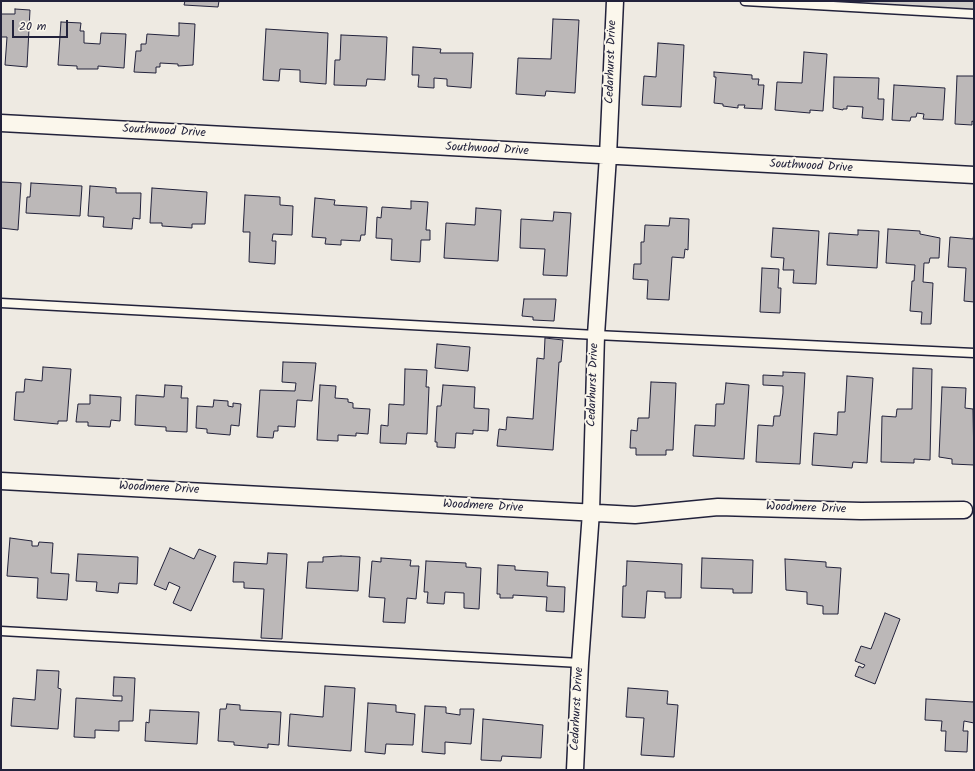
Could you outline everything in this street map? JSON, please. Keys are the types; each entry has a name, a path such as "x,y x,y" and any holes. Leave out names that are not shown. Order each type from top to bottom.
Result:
{"street":[{"name":"Cedarhurst Drive","path":"575,770 580,663 591,512 596,335 608,156 615,1"},
{"name":"Southwood Drive","path":"1,123 974,175"},
{"name":"Woodmere Drive","path":"1,480 635,515 718,507 860,511 964,510"}],"lane":[{"path":"745,1 974,14"},
{"path":"1,303 596,335 974,353"},
{"path":"1,631 580,663"}],"shaded area":[{"path":"826,1 974,1 974,9"}],"building":[{"path":"185,1 219,1 218,7 184,5"},
{"path":"15,9 30,10 27,67 5,65 7,37 1,37 1,14 15,14"},
{"path":"553,19 579,20 575,93 546,91 545,96 516,94 518,58 551,59"},
{"path":"61,22 81,23 80,31 84,31 84,43 100,44 101,33 126,34 124,68 98,66 98,69 77,69 77,66 58,65"},
{"path":"179,23 195,24 193,65 178,66 178,64 160,63 160,67 156,67 156,73 134,72 136,51 141,51 141,44 146,44 147,34 179,36"},
{"path":"266,29 328,33 326,84 300,82 300,70 280,69 279,81 263,80"},
{"path":"341,35 387,37 385,80 367,79 366,86 334,85 335,60 340,60"},
{"path":"658,43 684,45 681,107 642,105 644,76 656,77"},
{"path":"413,47 441,49 440,53 473,53 471,88 447,86 447,79 434,78 434,88 418,87 419,75 412,75"},
{"path":"804,52 827,54 823,111 810,110 810,113 775,110 777,82 802,83"},
{"path":"714,72 752,75 752,79 759,79 758,85 764,85 762,109 744,108 745,105 738,105 738,108 714,103 716,77 714,77"},
{"path":"957,76 974,76 974,122 972,121 972,125 955,124"},
{"path":"834,77 879,78 878,99 884,99 883,120 862,118 863,107 847,106 847,109 843,110 833,108"},
{"path":"894,85 945,88 943,120 923,119 924,114 917,113 916,117 911,117 910,121 892,120"},
{"path":"1,182 21,183 18,230 1,228"},
{"path":"31,183 82,186 80,216 26,213 27,197 30,197"},
{"path":"90,186 116,188 116,193 141,193 140,219 133,218 132,229 103,227 104,217 88,216"},
{"path":"152,188 207,192 205,224 192,224 192,228 162,226 162,223 150,223"},
{"path":"245,195 280,197 280,205 293,206 292,235 273,234 272,241 276,241 275,264 249,262 250,232 243,232"},
{"path":"315,198 335,200 334,205 367,207 365,235 361,235 360,241 341,240 341,245 325,244 326,238 312,237"},
{"path":"411,201 428,202 426,230 430,230 430,240 421,240 420,262 391,260 392,239 376,238 377,217 381,218 382,207 411,209"},
{"path":"476,208 501,210 498,261 444,258 446,223 475,225"},
{"path":"554,212 571,213 567,276 543,275 545,249 520,248 521,219 553,221"},
{"path":"670,218 689,219 688,250 685,249 684,258 672,257 669,300 647,299 648,280 633,279 634,264 641,264 641,242 644,242 645,225 669,226"},
{"path":"773,228 819,231 816,284 793,283 794,270 783,270 784,258 771,257"},
{"path":"888,229 920,231 920,234 940,238 939,258 930,258 929,263 924,263 923,282 933,283 931,324 921,324 922,312 910,311 912,281 914,281 915,265 886,263"},
{"path":"858,230 879,231 877,268 827,265 829,233 858,235"},
{"path":"974,233 974,302 964,301 966,268 948,267 950,237 973,239"},
{"path":"762,268 779,269 778,288 781,288 780,313 760,312"},
{"path":"524,299 556,299 554,321 533,320 533,317 522,316"},
{"path":"545,338 563,340 561,362 559,362 553,450 497,446 499,429 506,430 507,417 533,419 537,358 544,359"},
{"path":"437,344 470,347 468,371 435,368"},
{"path":"283,362 316,363 312,401 297,400 295,427 278,426 278,431 274,431 273,438 257,437 260,390 295,391 296,383 282,382"},
{"path":"43,367 71,369 67,421 58,421 58,424 14,420 16,392 24,392 25,379 42,381"},
{"path":"913,368 932,369 930,460 914,459 914,463 881,462 882,416 896,417 897,409 912,409"},
{"path":"405,369 427,370 426,387 429,387 427,434 407,433 406,444 380,443 381,425 388,426 389,404 404,405"},
{"path":"783,372 805,373 800,464 756,462 758,425 773,426 774,416 780,416 783,393 783,386 763,385 763,375 783,376"},
{"path":"847,376 873,378 867,463 853,462 852,468 812,465 814,433 837,435 838,412 845,412"},
{"path":"651,382 676,383 673,450 666,450 666,455 636,455 636,448 630,448 631,430 637,431 638,418 649,418"},
{"path":"726,383 749,385 744,459 693,456 695,425 715,426 716,404 724,404"},
{"path":"165,385 182,386 181,398 188,398 187,432 166,431 166,427 135,425 136,395 164,397"},
{"path":"320,385 336,386 335,398 348,399 348,402 353,403 353,408 370,409 368,434 356,433 356,436 338,435 338,441 317,440"},
{"path":"443,385 475,387 474,408 489,409 488,431 473,430 473,434 456,433 455,448 437,447 437,442 435,442 437,406 441,406"},
{"path":"942,387 966,388 965,408 973,409 974,465 952,464 952,459 939,457"},
{"path":"90,395 121,397 120,421 111,420 110,427 88,426 88,422 76,422 78,404 90,404"},
{"path":"214,400 228,401 228,406 233,407 233,403 241,404 239,426 231,425 230,435 207,433 207,429 196,428 197,406 213,407"},
{"path":"10,538 32,541 32,546 38,546 39,542 53,543 51,573 69,574 67,600 37,598 38,578 7,576"},
{"path":"170,548 194,559 199,549 216,556 191,611 173,603 180,587 169,582 166,590 154,585"},
{"path":"268,553 287,554 282,639 261,638 264,589 244,588 244,582 233,582 234,562 267,564"},
{"path":"78,554 138,557 137,584 119,583 118,593 96,591 97,582 76,581"},
{"path":"323,557 360,557 358,591 306,588 308,562 323,562"},
{"path":"381,558 411,560 410,566 419,566 416,599 407,598 405,623 383,622 385,598 369,597 372,561 381,562"},
{"path":"702,558 753,560 752,593 733,593 733,589 701,588"},
{"path":"785,559 826,562 826,567 841,568 838,614 823,614 823,606 807,604 807,592 786,590"},
{"path":"426,561 466,563 466,567 481,568 479,609 464,608 464,593 445,592 444,604 427,603 428,592 424,592"},
{"path":"627,561 682,564 681,598 665,598 665,592 647,591 645,618 622,617 623,586 626,586"},
{"path":"498,565 515,566 515,570 548,572 547,586 565,587 564,612 546,611 547,597 513,595 513,598 500,598 500,594 497,594"},
{"path":"885,613 900,619 875,684 855,676 859,666 863,668 865,665 855,661 861,646 871,649"},
{"path":"37,670 59,671 58,688 61,689 58,729 11,726 13,698 35,700"},
{"path":"114,677 135,678 133,721 119,721 119,731 95,730 95,738 74,737 76,698 122,701 122,696 113,696"},
{"path":"325,686 355,688 351,751 288,746 290,714 323,717"},
{"path":"628,688 668,691 667,704 678,705 674,757 641,755 644,718 626,717"},
{"path":"926,699 973,702 974,699 974,723 964,721 963,731 968,731 967,752 945,751 946,731 941,731 942,721 925,720"},
{"path":"368,703 396,705 396,712 415,714 413,745 386,744 385,754 365,752"},
{"path":"227,704 240,705 240,710 281,712 279,745 268,744 268,748 234,745 234,742 218,741 220,709 226,709"},
{"path":"425,706 446,707 446,713 460,715 460,709 474,709 471,744 445,742 445,754 422,752"},
{"path":"150,710 199,712 197,744 145,741 146,722 149,723"},
{"path":"483,719 543,725 541,758 502,756 501,761 481,760"}]}
